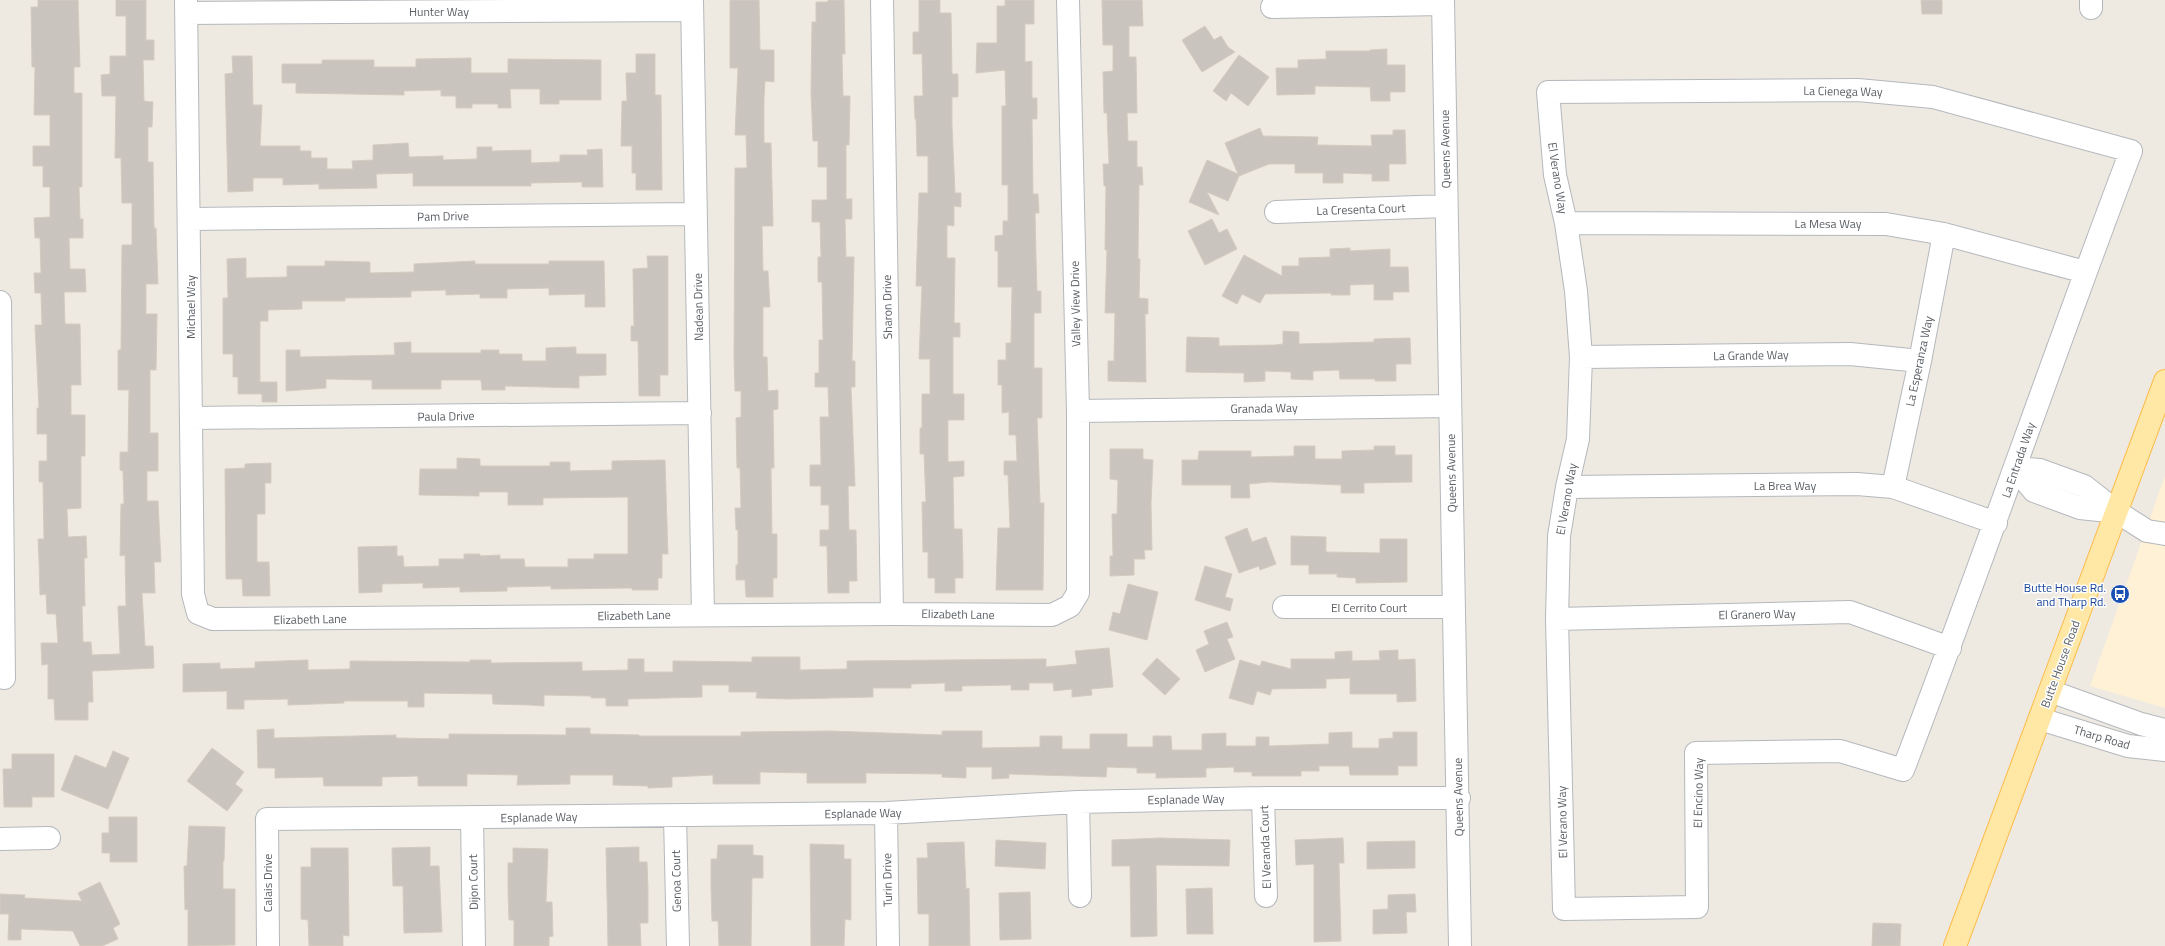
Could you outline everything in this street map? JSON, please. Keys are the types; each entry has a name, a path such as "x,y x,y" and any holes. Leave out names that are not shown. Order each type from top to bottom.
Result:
{"main road":[{"name":"Butte House Road","path":"1955,946 2165,381"}],"street":[{"name":"Sharon Drive","path":"882,0 892,614"},
{"name":"Valley View Drive","path":"1068,0 1078,411 1078,593 1070,606"},
{"path":"1272,7 1443,2"},
{"name":"Queens Avenue","path":"1443,2 1453,606 1459,798 1460,946"},
{"name":"Hunter Way","path":"186,6 692,5"},
{"name":"Nadean Drive","path":"692,5 703,615"},
{"name":"Michael Way","path":"186,6 190,219 193,594 198,613"},
{"name":"La Cienega Way","path":"1548,92 1858,90 1933,97 2131,151"},
{"name":"El Verano Way","path":"1548,92 1555,175 1566,223 1576,291 1581,357 1578,439 1567,487 1559,536 1557,619 1564,909"},
{"name":"La Entrada Way","path":"1903,770 1950,648 2085,272 2131,151"},
{"name":"La Cresenta Court","path":"1276,212 1446,206"},
{"name":"Pam Drive","path":"190,219 695,214"},
{"name":"La Mesa Way","path":"1566,223 1886,224 1944,234 2085,272"},
{"name":"La Esperanza Way","path":"1893,487 1920,361 1944,234"},
{"path":"0,302 4,678"},
{"name":"La Grande Way","path":"1581,357 1850,354 1920,361"},
{"name":"Granada Way","path":"1078,411 1450,406"},
{"name":"Paula Drive","path":"191,418 700,413"},
{"path":"2015,468 2040,470 2084,486 2117,512 2147,531 2165,534"},
{"name":"La Brea Way","path":"1567,487 1857,484 1893,487 1996,523"},
{"path":"2117,512 2158,520 2165,518"},
{"name":"Elizabeth Lane","path":"198,613 212,620 892,614 1052,616 1070,606"},
{"name":"El Cerrito Court","path":"1284,606 1453,606"},
{"name":"El Granero Way","path":"1557,619 1850,612 1950,648"},
{"name":"Tharp Road","path":"2050,691 2142,724 2165,730"},
{"name":"Tharp Road","path":"2040,719 2128,746 2165,750"},
{"name":"El Encino Way","path":"1564,909 1697,908 1696,753 1840,751 1903,770"},
{"name":"Esplanade Way","path":"267,819 886,814 1078,802 1263,798 1459,798"},
{"name":"El Veranda Court","path":"1263,798 1266,896"},
{"path":"1078,802 1080,896"},
{"name":"Turin Drive","path":"886,814 888,946"},
{"name":"Genoa Court","path":"675,816 678,946"},
{"name":"Dijon Court","path":"472,817 474,946"},
{"name":"Calais Drive","path":"267,819 268,946"},
{"path":"0,839 49,838"}],"shaded area":[{"path":"2165,476 2165,708 2090,686"}],"building":[{"path":"38,0 78,0 80,67 74,67 74,93 82,93 82,187 79,187 80,219 83,219 83,238 69,238 70,269 85,269 86,292 64,292 65,324 80,324 81,385 71,385 71,415 85,415 85,456 81,456 81,508 67,509 68,537 86,536 87,558 84,558 85,606 82,606 83,642 91,642 92,655 120,654 118,606 126,606 125,555 120,556 121,504 124,504 123,471 120,470 120,452 128,452 129,390 118,390 118,350 121,350 122,245 132,245 132,203 122,203 121,158 115,158 116,96 102,96 101,75 110,74 110,56 126,56 126,16 116,16 116,0 146,0 146,40 154,40 154,60 143,60 144,101 153,102 152,127 148,127 148,162 153,162 154,228 156,228 158,284 146,284 146,314 157,314 156,370 150,370 150,433 158,433 158,471 147,471 147,501 158,501 161,562 154,562 155,593 142,593 145,646 153,646 154,668 92,671 93,702 88,702 88,720 55,720 54,699 48,699 48,664 42,665 41,643 58,643 56,614 47,614 46,594 40,595 38,539 44,539 43,482 39,482 39,461 47,461 47,434 37,434 37,408 39,408 35,325 42,325 41,293 35,293 34,273 41,273 40,238 35,238 34,218 50,217 50,187 43,187 43,166 33,166 33,146 50,146 50,115 34,115 35,67 32,67 31,7 38,7"},
{"path":"730,0 759,0 760,50 774,50 774,82 765,81 764,98 764,143 771,143 773,226 762,226 763,271 768,271 770,307 763,307 763,357 767,357 768,391 778,390 778,409 773,410 774,468 771,468 772,534 777,534 777,578 773,578 773,597 746,597 745,580 736,580 736,565 738,565 738,530 736,530 735,508 741,508 740,468 737,468 736,418 741,417 741,391 735,391 734,358 735,168 747,168 746,135 735,135 738,68 730,68"},
{"path":"828,0 844,0 845,54 842,54 843,96 850,96 849,145 846,145 846,199 852,199 852,219 845,219 846,257 854,257 852,361 855,361 855,387 851,387 855,486 848,486 849,530 856,530 857,581 849,581 849,593 828,593 827,546 820,546 820,530 829,530 829,505 821,505 821,486 810,486 810,465 821,465 820,417 829,417 828,387 815,387 815,373 819,373 819,340 823,340 822,282 818,282 818,257 821,257 820,222 812,222 812,200 827,200 827,167 818,167 818,141 813,141 811,92 812,22 816,22 816,2 828,2"},
{"path":"919,0 940,0 940,13 951,13 952,74 958,74 958,97 952,97 952,125 955,193 961,193 961,207 954,206 954,226 947,225 947,258 955,258 954,323 960,323 960,337 953,337 953,394 964,394 964,420 948,420 948,462 964,461 964,476 953,477 954,529 962,529 963,564 963,578 955,578 955,593 935,593 935,578 928,578 928,552 923,552 922,502 926,502 924,454 920,454 920,428 922,428 922,394 930,394 930,359 919,359 922,286 916,286 919,193 928,193 928,156 917,156 915,119 914,96 923,96 922,54 913,54 913,32 919,32"},
{"path":"1005,0 1034,0 1034,24 1025,24 1025,62 1032,61 1032,98 1037,98 1037,119 1032,119 1033,194 1038,194 1039,213 1035,213 1036,257 1037,291 1041,291 1041,313 1034,313 1034,368 1042,368 1042,418 1037,418 1040,503 1044,503 1043,590 996,590 998,528 1010,528 1008,475 1004,475 1004,461 1017,461 1016,435 1009,435 1009,412 1002,413 1002,385 998,385 998,360 1006,360 1006,343 1011,343 1012,287 998,287 998,251 995,251 995,236 1003,235 1003,221 1008,221 1008,185 1002,185 1002,106 1006,106 1005,70 976,73 977,43 997,43 997,6 1005,6"},
{"path":"1102,0 1142,0 1143,26 1129,26 1129,57 1136,57 1137,113 1127,113 1128,141 1137,141 1137,167 1142,167 1143,185 1139,185 1138,259 1140,259 1139,298 1148,299 1148,314 1145,314 1146,382 1108,381 1108,361 1114,361 1115,313 1105,313 1107,250 1105,250 1106,186 1104,186 1103,164 1109,164 1107,113 1104,113 1103,72 1113,71 1113,45 1103,45"},
{"path":"1921,0 1942,0 1942,14 1922,14"},
{"path":"1205,26 1214,40 1221,36 1228,47 1235,52 1202,72 1182,40"},
{"path":"1387,49 1387,65 1405,65 1405,92 1390,92 1390,101 1371,101 1370,87 1315,86 1315,94 1277,95 1276,68 1298,68 1298,60 1326,59 1326,51 1370,51"},
{"path":"636,54 655,54 655,95 661,95 662,190 636,190 636,173 632,173 632,146 621,146 622,101 627,101 626,73 636,73"},
{"path":"1239,55 1269,77 1248,106 1231,93 1226,101 1213,91"},
{"path":"232,56 252,56 253,105 262,105 260,146 300,146 300,151 311,151 311,158 327,158 327,169 353,169 352,161 373,160 373,145 408,143 409,157 443,156 443,160 477,159 477,147 492,147 492,151 531,150 531,163 560,162 560,155 588,155 587,150 602,149 603,187 582,187 582,182 531,183 531,186 413,186 413,173 376,174 377,188 319,189 319,184 283,185 283,178 253,178 253,191 228,192 225,74 233,73"},
{"path":"471,58 471,73 508,73 508,59 601,60 601,100 559,100 559,104 540,104 540,89 510,89 511,108 498,108 498,104 472,104 472,108 456,108 456,96 441,96 441,90 404,91 404,95 296,93 296,83 282,83 282,64 322,64 322,60 374,60 374,67 416,67 416,59"},
{"path":"1260,128 1263,136 1318,137 1317,145 1372,146 1371,135 1393,135 1393,130 1405,130 1406,164 1389,164 1389,181 1372,181 1372,174 1343,173 1343,183 1323,183 1323,173 1295,173 1295,164 1269,164 1239,176 1228,201 1207,192 1219,215 1189,202 1207,160 1238,174 1225,143"},
{"path":"1212,219 1219,233 1227,229 1237,249 1205,265 1188,231"},
{"path":"1350,248 1350,251 1390,249 1390,267 1408,267 1409,292 1393,292 1393,300 1374,300 1374,284 1350,285 1350,295 1331,295 1331,293 1265,294 1260,303 1242,294 1237,304 1222,296 1244,255 1282,276 1282,266 1299,266 1299,258 1330,257 1330,249"},
{"path":"647,256 668,256 668,375 660,375 660,396 639,396 638,341 631,341 631,326 634,326 633,269 648,268"},
{"path":"246,258 246,278 287,277 287,266 325,266 325,261 370,262 370,273 414,272 414,264 475,261 475,264 549,264 549,261 604,261 605,307 585,307 585,294 549,295 549,288 507,289 507,298 480,298 480,294 446,295 446,290 411,291 411,297 345,298 345,301 302,301 302,309 268,310 268,321 260,321 260,382 277,382 277,402 262,402 262,394 238,394 238,377 233,377 233,354 223,354 223,298 228,298 227,259"},
{"path":"1283,331 1299,332 1299,344 1374,342 1374,339 1410,338 1411,364 1396,364 1396,381 1375,381 1375,379 1340,379 1339,370 1313,371 1313,380 1291,379 1291,372 1265,371 1265,381 1244,382 1244,373 1186,372 1187,337 1219,338 1219,346 1275,345 1283,344"},
{"path":"411,342 411,353 481,353 481,350 499,350 499,354 522,354 522,361 546,361 546,348 576,347 576,354 606,354 606,375 579,376 579,388 505,386 505,390 482,390 481,380 441,380 441,389 372,389 372,380 326,379 326,388 286,391 286,350 300,350 300,357 395,355 394,343"},
{"path":"1294,446 1315,446 1315,459 1342,459 1342,451 1374,450 1374,446 1395,446 1395,455 1412,455 1412,482 1364,483 1364,493 1341,493 1341,485 1269,482 1249,484 1250,498 1231,498 1231,485 1182,485 1182,460 1198,460 1199,451 1251,451 1251,457 1294,456"},
{"path":"1110,449 1143,449 1143,459 1153,460 1151,503 1152,550 1144,550 1145,559 1134,559 1134,575 1110,576 1110,556 1113,556 1112,514 1117,514 1118,480 1110,479"},
{"path":"457,458 480,459 480,466 550,466 550,462 570,462 570,471 612,470 612,461 665,460 668,554 662,554 662,578 658,578 658,590 632,590 632,588 551,589 551,586 507,587 507,591 460,592 460,587 423,588 423,583 382,584 382,592 359,593 358,547 397,546 397,556 403,556 404,567 439,566 439,559 464,559 464,554 480,554 480,556 500,555 500,559 524,559 525,567 568,567 568,559 594,559 594,554 628,554 628,497 543,498 543,505 508,505 508,492 479,492 479,496 419,495 420,469 457,469"},
{"path":"271,463 271,483 265,483 265,514 257,514 257,562 269,562 270,596 243,596 242,579 226,579 225,469 245,468 245,464"},
{"path":"1247,528 1252,542 1266,537 1276,564 1260,570 1259,566 1239,573 1225,537"},
{"path":"1291,536 1326,537 1326,552 1380,553 1380,539 1407,539 1407,582 1356,583 1356,578 1337,577 1337,574 1309,574 1309,565 1291,565"},
{"path":"1205,566 1232,574 1225,597 1233,599 1230,611 1195,600"},
{"path":"1128,584 1158,592 1147,640 1109,630 1113,612 1120,614"},
{"path":"1227,622 1233,637 1227,639 1235,659 1205,672 1196,650 1209,644 1204,631"},
{"path":"1109,648 1113,687 1091,689 1092,695 1072,697 1072,689 1054,691 1053,683 1029,683 1029,690 1011,690 1011,685 962,686 962,691 945,691 945,683 911,684 911,688 873,688 873,697 789,699 756,698 757,692 729,692 729,685 702,685 702,697 628,699 628,706 606,706 606,698 591,698 591,696 544,695 544,706 493,704 492,694 424,693 424,707 408,707 408,701 344,701 344,703 288,705 288,699 244,700 244,709 227,709 227,691 183,692 183,664 220,663 220,669 255,668 255,662 308,660 308,670 350,669 350,661 470,662 470,660 491,660 491,663 582,662 582,671 628,670 628,659 644,659 644,672 673,672 673,661 752,662 752,657 800,657 800,670 847,669 847,661 1046,659 1046,667 1077,664 1075,651"},
{"path":"1398,650 1398,660 1415,659 1416,701 1397,702 1397,694 1350,694 1350,678 1326,679 1326,688 1272,689 1270,695 1257,691 1253,705 1229,698 1240,660 1260,666 1262,661 1291,669 1291,659 1335,659 1335,652 1352,651 1352,661 1380,660 1379,651"},
{"path":"1157,658 1180,679 1165,695 1142,674"},
{"path":"566,728 590,728 590,734 639,736 741,736 741,732 829,731 942,735 942,731 982,731 982,748 1040,747 1040,736 1062,736 1062,749 1090,749 1090,734 1127,734 1127,747 1153,747 1153,736 1171,736 1172,750 1202,750 1202,734 1226,733 1226,746 1256,746 1256,737 1269,737 1269,746 1329,744 1329,733 1352,732 1352,748 1379,748 1379,739 1393,738 1393,732 1417,732 1417,766 1398,766 1398,775 1350,775 1349,766 1319,766 1319,771 1301,771 1301,776 1252,776 1252,772 1234,772 1234,767 1206,768 1206,777 1156,778 1156,773 1137,773 1137,768 1107,767 1106,777 1009,774 1009,778 992,779 992,767 966,767 966,778 942,777 942,774 866,773 866,783 807,783 807,773 760,772 760,784 713,784 713,775 672,777 672,787 648,788 648,786 613,785 613,775 570,775 570,784 517,785 518,775 467,774 467,786 418,786 418,776 382,777 382,786 324,786 323,777 275,778 275,768 258,768 257,730 274,729 274,738 396,735 396,738 449,739 449,734 566,735"},
{"path":"212,748 244,772 235,784 243,790 227,811 187,781"},
{"path":"113,751 129,758 108,809 61,790 75,755 106,768"},
{"path":"12,754 54,754 54,797 32,797 32,807 4,807 3,769 12,769"},
{"path":"109,817 137,817 137,862 110,862 110,853 102,853 102,833 109,833"},
{"path":"189,826 225,827 223,889 235,889 235,945 188,946 188,909 185,910 184,866 187,866"},
{"path":"1160,838 1230,840 1229,866 1156,865 1157,936 1131,937 1130,866 1112,866 1112,840"},
{"path":"1343,838 1344,863 1339,863 1341,941 1314,942 1314,864 1296,865 1295,840"},
{"path":"996,840 1046,843 1045,869 995,866"},
{"path":"1415,841 1415,868 1367,869 1367,842"},
{"path":"964,842 966,889 969,888 970,946 929,946 929,914 918,914 917,858 928,858 927,843"},
{"path":"810,844 844,845 844,859 851,859 851,920 845,919 844,946 811,946"},
{"path":"718,845 753,845 753,855 763,856 763,878 752,878 751,946 719,946 718,921 712,921 711,888 711,859 717,859"},
{"path":"430,847 430,866 439,866 442,932 404,933 403,886 393,886 392,848"},
{"path":"639,847 639,862 647,862 648,890 648,923 640,923 641,946 608,946 606,848"},
{"path":"311,848 348,848 349,936 343,935 343,946 309,946 308,920 301,919 301,867 311,867"},
{"path":"513,848 548,849 546,902 552,902 553,936 549,937 549,946 514,946 514,920 509,920 508,891 508,863 513,863"},
{"path":"100,882 120,924 113,928 118,939 102,946 80,946 73,931 21,929 21,940 8,940 9,914 0,914 0,894 25,895 24,898 82,901 78,893"},
{"path":"1212,888 1213,934 1187,934 1186,889"},
{"path":"1030,892 1031,939 1000,940 999,893"},
{"path":"1415,894 1416,912 1406,912 1407,933 1373,934 1373,910 1388,909 1388,895"},
{"path":"1873,923 1901,924 1900,946 1872,946"}],"place":[{"name":"Butte House Rd. and Tharp Rd.","path":"2120,594"}]}
